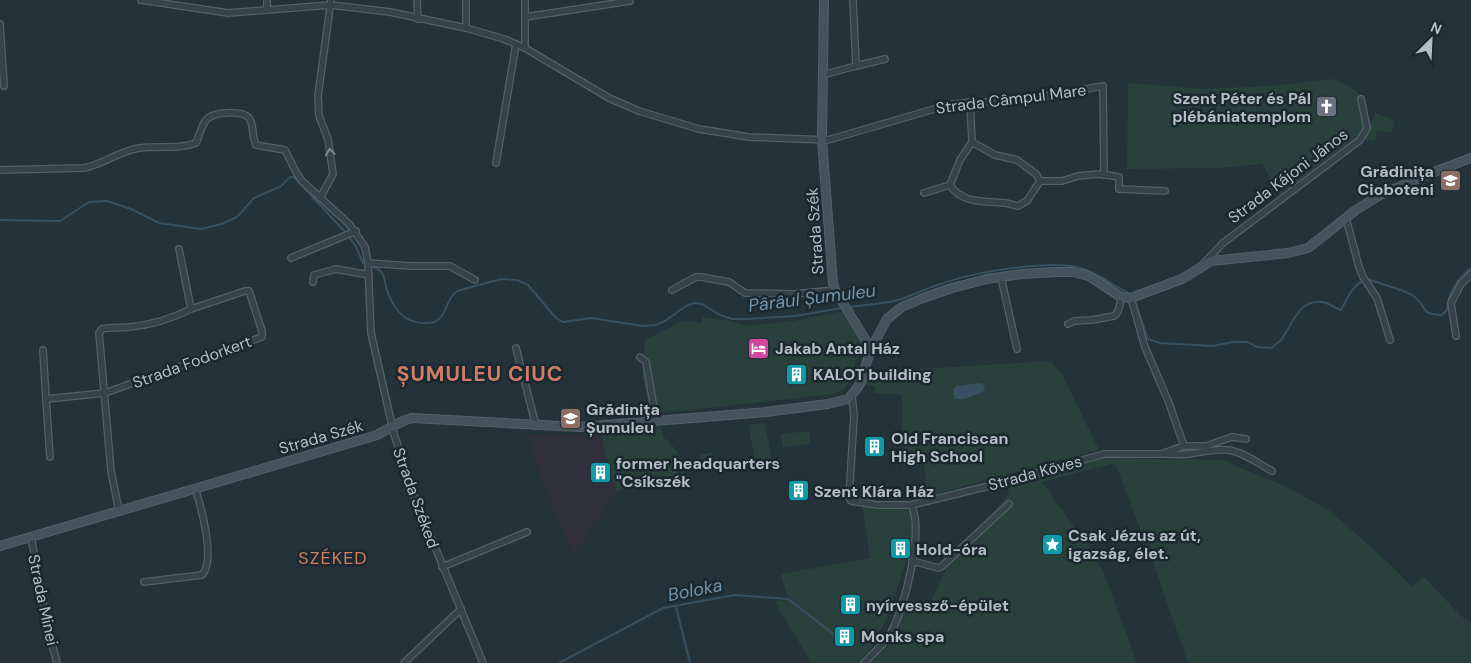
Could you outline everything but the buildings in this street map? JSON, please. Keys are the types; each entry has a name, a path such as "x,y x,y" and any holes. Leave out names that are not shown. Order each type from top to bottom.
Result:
{"street":[{"name":"Strada Câmpul Mare","path":"140,0 218,12 267,10 331,3 390,12 466,28 525,48 609,98 655,117 723,134 750,137 822,140 845,136 922,111 948,105 970,102 1012,102 1103,86 1104,174"},
{"path":"267,0 267,10"},
{"path":"360,0 360,8"},
{"path":"418,0 418,19"},
{"path":"466,0 466,28"},
{"path":"525,0 525,48"},
{"name":"Strada Szék","path":"824,0 822,140 831,270 835,290 871,348"},
{"path":"853,0 856,66"},
{"path":"525,17 630,2"},
{"path":"320,198 332,174 331,151 319,116 318,102 331,3"},
{"path":"0,24 4,86"},
{"path":"496,163 516,44"},
{"path":"822,75 885,59"},
{"name":"Strada Kájoni János","path":"871,348 887,319 902,307 952,288 1001,277 1038,272 1072,272 1089,276 1121,297 1133,297 1182,279 1202,265 1223,243 1360,140 1367,128 1362,99"},
{"path":"970,102 972,142 960,160 950,185 952,190 961,196 976,200 1009,203 1018,206 1026,201 1040,181"},
{"path":"0,170 93,167 132,150 191,145 196,143 208,118 214,115 242,114 248,116 250,120 254,142 259,146 285,150 302,181 356,231 291,258"},
{"path":"972,142 995,155 1017,160 1036,174 1040,181"},
{"name":"Strada Kájoni János","path":"1202,265 1218,259 1288,253 1308,248 1346,218 1380,195 1471,158"},
{"path":"1040,181 1062,181 1078,176 1104,174 1119,177 1119,190 1165,191"},
{"path":"924,193 950,185"},
{"path":"1346,218 1363,277 1377,298 1390,340"},
{"name":"Strada Széked","path":"356,231 365,247 368,263 371,333 392,427 406,474 442,567 483,663"},
{"path":"179,249 191,308"},
{"path":"368,263 450,266 475,280"},
{"path":"313,282 314,275 331,269 369,275"},
{"path":"1456,336 1451,303 1462,284 1471,274"},
{"path":"672,290 696,277 729,282 746,293 794,294 835,290"},
{"path":"1001,277 1017,349"},
{"name":"Strada Fodorkert","path":"46,399 105,394 262,337 262,331 249,292 245,290 150,323 131,327 102,329 99,338 105,394 112,471 119,511"},
{"path":"1068,324 1074,321 1114,316 1117,314 1121,297"},
{"path":"1133,297 1145,347 1169,403 1184,446"},
{"path":"516,348 536,426"},
{"path":"852,396 860,384 871,348"},
{"path":"44,350 50,457"},
{"path":"640,357 646,362 656,420"},
{"name":"Strada Szék","path":"0,546 374,436 400,421 412,418 580,427 801,408 828,404 848,399 852,396"},
{"name":"Strada Köves","path":"852,396 854,416 849,498 851,501 864,504 911,505 993,485 1104,454 1188,454 1209,450 1226,450 1234,452 1272,471"},
{"name":"Strada Köves","path":"1161,454 1184,446 1206,446 1232,437 1246,439"},
{"path":"1218,443 1221,451"},
{"path":"144,582 202,575 206,571 208,560 203,514 195,488"},
{"path":"912,561 941,567 1009,504"},
{"path":"864,663 885,641 894,628 906,590 916,541 915,513 911,505"},
{"name":"Strada Széked","path":"442,567 527,532"},
{"name":"Strada Minei","path":"31,537 48,629 58,663"},
{"path":"404,663 460,609"}],"shaded area":[{"path":"980,383 985,385 983,392 964,399 955,399 953,390 956,386"},
{"path":"600,433 616,491 574,555 543,484 527,434"}],"green space":[{"path":"1331,79 1349,86 1359,94 1367,111 1360,115 1362,118 1367,116 1363,129 1355,140 1280,196 1262,164 1219,168 1127,169 1128,83 1203,89 1269,86"},
{"path":"1375,113 1395,121 1392,133 1377,130 1375,141 1363,140"},
{"path":"843,311 861,340 860,350 849,383 845,389 834,394 651,413 642,376 645,340 682,321 702,323 702,317 731,321 747,326 793,321"},
{"path":"1051,361 1063,376 1099,450 927,496 924,465 902,466 902,395 874,393 875,386 864,385 869,372"},
{"path":"765,423 773,466 757,470 748,425"},
{"path":"662,427 663,437 678,453 684,475 644,482 616,491 600,433"},
{"path":"809,431 810,444 783,447 781,434"},
{"path":"712,453 714,470 703,471 700,454"},
{"path":"1102,458 1222,460 1285,486 1329,510 1392,566 1411,586 1424,577 1461,616 1471,622 1471,663 1188,663 1153,562 1115,463 1042,482 1090,548 1104,573 1137,663 871,663 886,646 901,612 903,613 910,599 929,605 946,569 1009,494 1007,486"},
{"path":"862,505 906,509 911,512 913,542 887,618 871,648 858,663 812,663 775,603 778,600 788,599 781,574 870,558"}],"waterway":[{"name":"Pârâul Șumuleu","path":"0,220 60,221 89,202 107,201 131,209 159,223 201,229 222,224 237,217 254,198 281,186 290,177 294,177 346,233"},
{"name":"Pârâul Șumuleu","path":"349,237 363,263 366,264"},
{"name":"Pârâul Șumuleu","path":"370,265 380,270 384,276 390,299 397,310 411,321 424,323 432,323 438,320 445,311 449,300 457,291 501,279 517,280 528,285 556,318 563,322 591,318 643,326 656,325 694,303 702,304 720,315 732,319 795,316 842,308"},
{"name":"Pârâul Șumuleu","path":"849,307 898,300 952,280 988,272 1049,265 1087,270 1131,296"},
{"name":"Pârâul Șumuleu","path":"1134,299 1148,339 1160,343 1213,346 1233,342 1248,342 1257,347 1272,348 1281,340 1298,313 1309,303 1326,303 1341,310 1355,287 1368,279 1411,294 1427,312 1442,315 1447,310 1454,286 1471,268"},
{"name":"Boloka","path":"559,663 663,608 735,595 788,599 836,636"},
{"path":"676,607 690,663"}],"place":[{"name":"Szent Péter és Pál plébániatemplom","path":"1327,107"},
{"name":"Grădinița Cioboteni","path":"1450,180"},
{"name":"Jakab Antal Ház","path":"759,348"},
{"name":"KALOT building","path":"797,374"},
{"name":"Grădinița Șumuleu","path":"570,418"},
{"name":"Old Franciscan High School","path":"875,447"},
{"name":"former headquarters \"Csíkszék","path":"600,472"},
{"name":"Szent Klára Ház","path":"798,491"},
{"name":"Csak Jézus az út, igazság, élet.","path":"1052,544"},
{"name":"Hold-óra","path":"900,549"},
{"name":"nyírvessző-épület","path":"850,605"},
{"name":"Monks spa","path":"845,636"}],"district":[{"name":"ȘUMULEU CIUC","path":"480,374"},
{"name":"SZÉKED","path":"333,558"}]}
